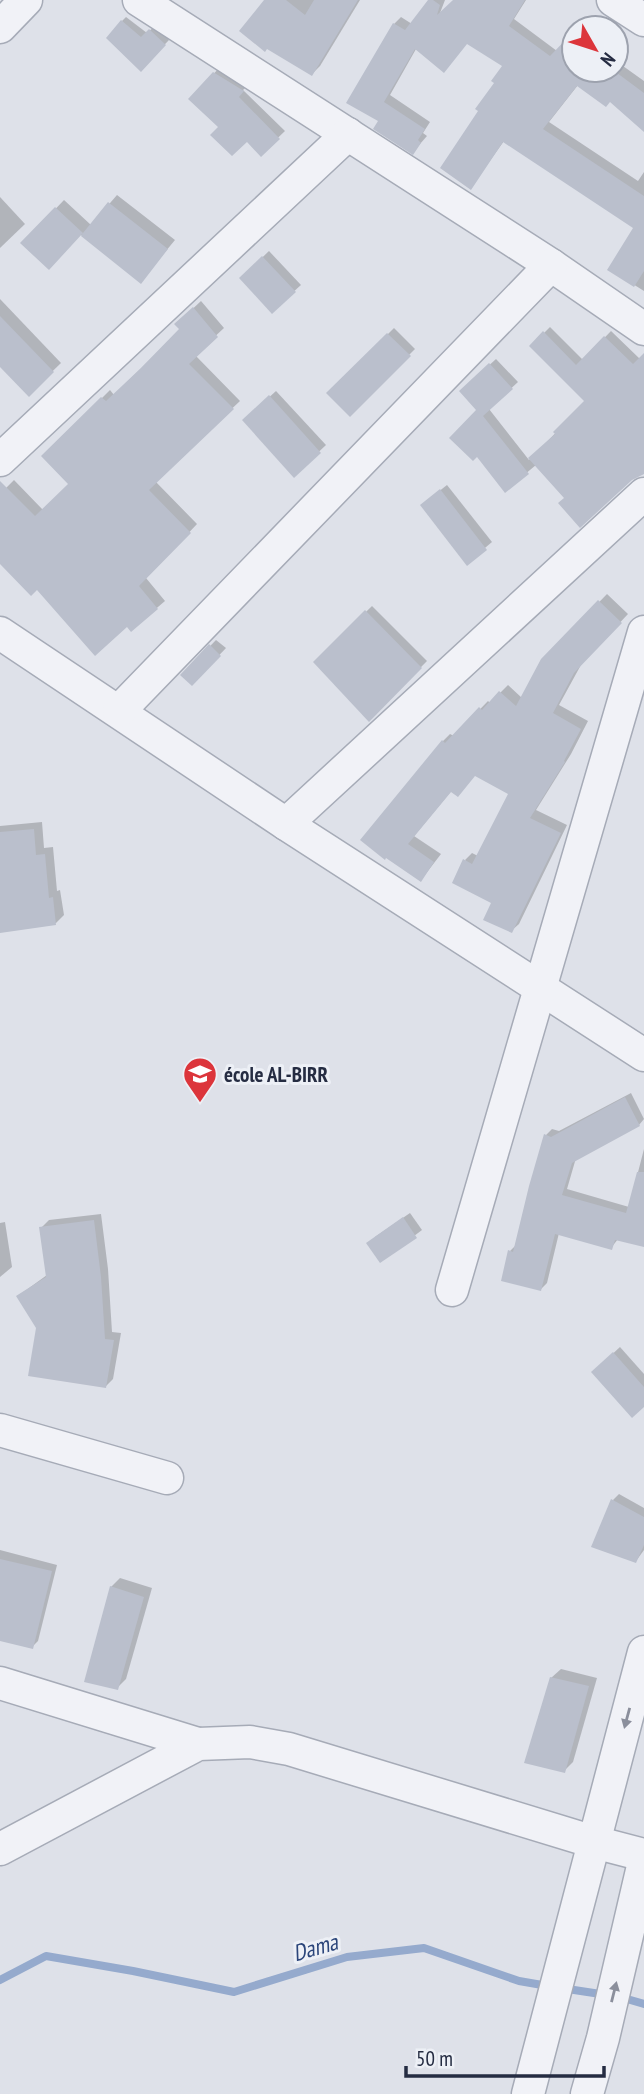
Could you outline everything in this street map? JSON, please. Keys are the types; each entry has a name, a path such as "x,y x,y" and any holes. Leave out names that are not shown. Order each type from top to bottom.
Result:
{"street":[{"path":"0,27 26,0"},
{"path":"139,0 551,265 644,329"},
{"path":"613,0 644,20"},
{"path":"0,460 348,134"},
{"path":"119,711 551,265"},
{"path":"286,824 644,494"},
{"path":"452,1290 644,632"},
{"path":"0,633 286,824 644,1055"},
{"path":"0,1430 167,1478"},
{"path":"528,2094 644,1651"},
{"path":"0,1683 198,1744 250,1742 289,1749 644,1855"},
{"path":"0,1849 198,1744"},
{"path":"587,2094 603,2038 644,1862"}],"building":[{"path":"264,0 286,0 305,15 314,0 358,0 312,76 267,49 265,52 239,31"},
{"path":"428,0 440,5 437,15 453,0 525,0 509,26 550,56 560,46 560,84 630,83 644,93 644,132 610,102 606,107 577,86 543,129 644,196 644,271 634,287 607,270 633,228 503,142 471,190 440,168 478,111 475,109 494,83 491,81 502,66 467,44 444,73 415,49 384,102 425,129 418,140 421,143 413,155 373,129 378,121 346,103 393,23 405,30"},
{"path":"121,20 141,37 149,29 166,45 141,72 106,38"},
{"path":"213,72 244,91 239,97 280,139 261,157 247,142 232,156 210,135 218,127 188,99"},
{"path":"108,202 168,249 141,284 81,236"},
{"path":"55,207 83,233 49,270 20,243"},
{"path":"262,256 296,292 272,314 239,278"},
{"path":"193,307 218,337 189,364 234,409 149,490 191,533 139,586 158,609 131,632 127,627 95,656 37,590 31,596 0,564 0,481 35,516 68,484 41,456 101,397 106,401 141,368 179,329 174,324"},
{"path":"0,316 54,372 29,397 0,367"},
{"path":"543,331 576,365 604,336 633,364 644,353 644,474 632,480 580,528 558,503 564,498 528,458 555,434 553,432 584,401 529,346"},
{"path":"387,333 411,356 350,417 326,393"},
{"path":"489,363 513,389 483,416 529,474 505,493 477,457 473,461 449,438 476,410 459,391"},
{"path":"269,395 321,453 294,478 242,420"},
{"path":"440,489 487,550 467,566 420,505"},
{"path":"598,600 622,623 574,673 553,713 581,729 565,762 530,818 561,833 512,933 483,920 491,903 452,883 463,859 472,864 508,794 475,776 458,797 451,792 408,844 434,862 421,882 386,858 385,860 360,840 442,740 445,743 479,707 482,710 499,691 516,706 541,659"},
{"path":"365,610 422,668 369,722 313,662"},
{"path":"209,644 221,656 192,686 180,675"},
{"path":"34,829 36,855 45,854 49,898 53,897 56,925 0,933 0,832"},
{"path":"625,1097 640,1126 572,1163 562,1195 626,1213 637,1172 644,1172 644,1247 615,1240 612,1250 555,1234 541,1291 501,1281 508,1250 513,1252 544,1134 551,1137"},
{"path":"403,1217 417,1238 380,1263 366,1243"},
{"path":"94,1220 105,1339 114,1340 106,1388 28,1376 36,1328 16,1296 46,1277 39,1227"},
{"path":"613,1352 644,1387 644,1407 632,1418 591,1372"},
{"path":"611,1499 644,1517 644,1545 636,1563 591,1547"},
{"path":"0,1559 52,1571 33,1649 0,1641"},
{"path":"110,1586 144,1597 118,1690 84,1682"},
{"path":"550,1677 589,1686 565,1773 524,1763"}],"waterway":[{"name":"Dama","path":"0,1980 46,1956 234,1992 347,1957 424,1948 519,1981 548,1986"},
{"name":"Dama","path":"561,1988 607,1995"},
{"name":"Dama","path":"620,1997 644,2004"}],"place":[{"name":"école AL-BIRR","path":"200,1104"}]}
